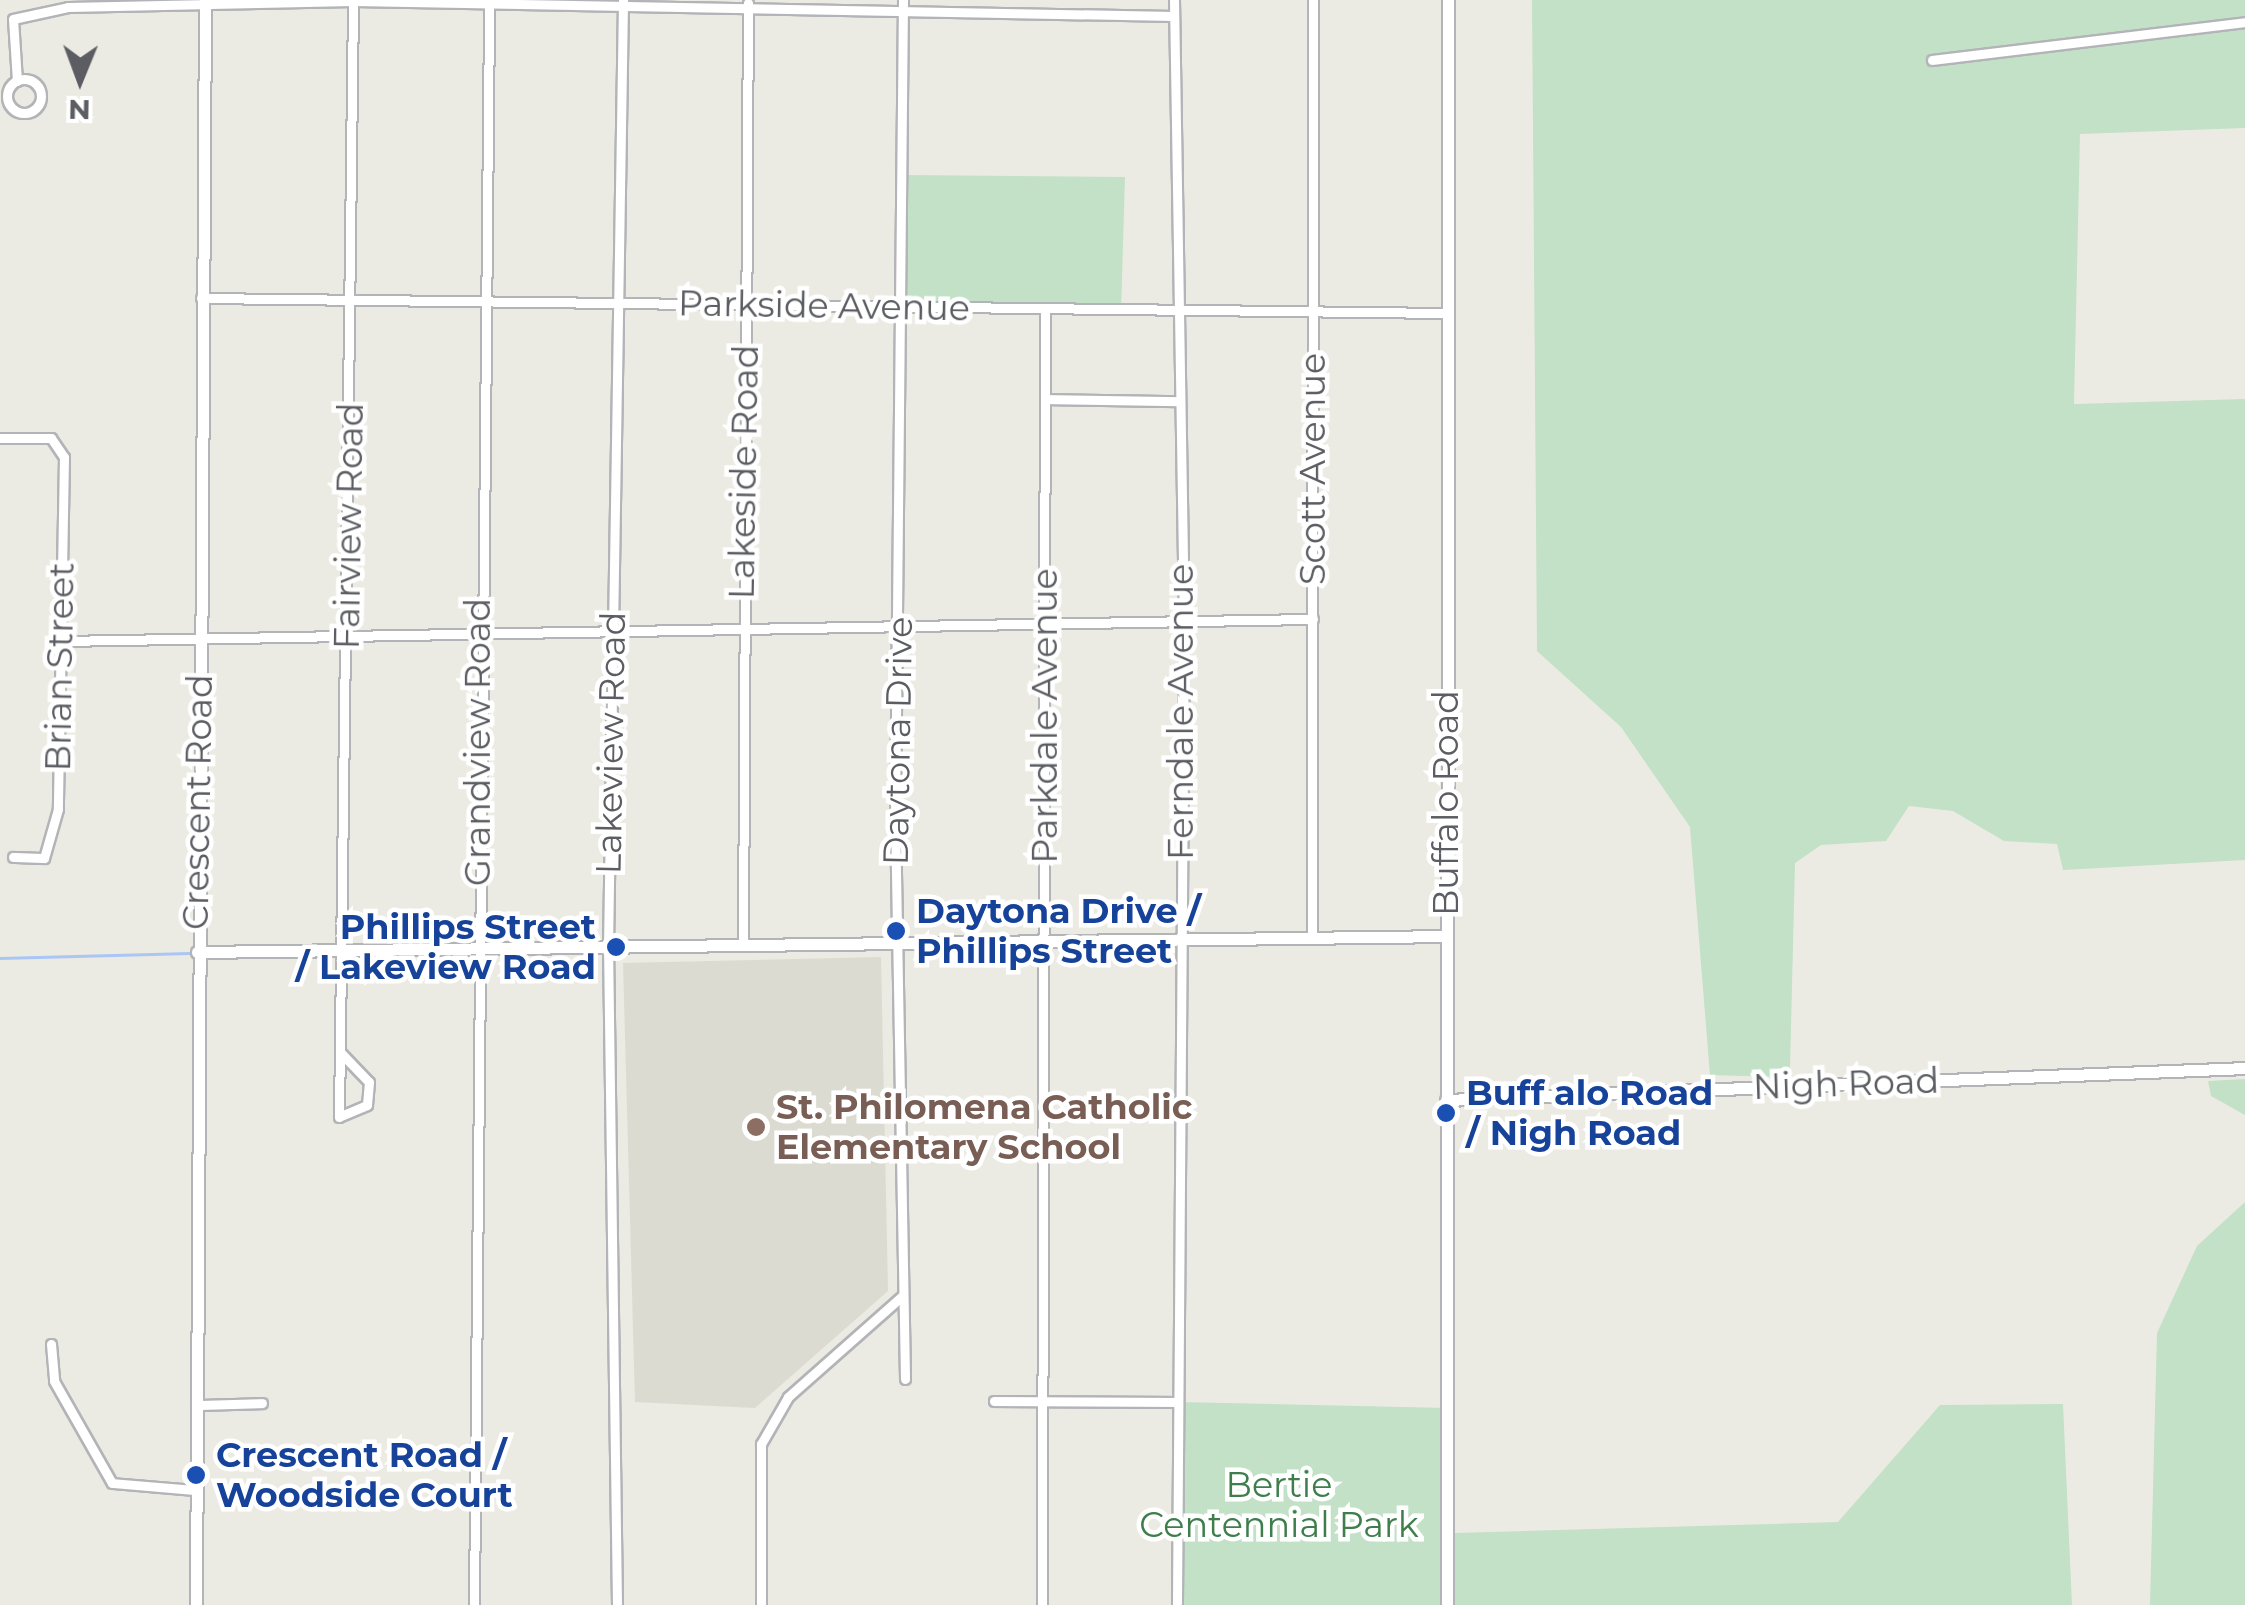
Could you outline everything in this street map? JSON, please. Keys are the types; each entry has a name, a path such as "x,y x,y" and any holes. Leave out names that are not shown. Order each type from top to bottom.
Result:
{"street":[{"name":"Ferndale Avenue","path":"1174,0 1172,313 1184,622 1177,1605"},
{"name":"Scott Avenue","path":"1312,938 1313,0"},
{"name":"Buffalo Road","path":"1447,1605 1448,0"},
{"name":"Fairview Road","path":"340,1053 369,1082 367,1105 339,1117 353,1"},
{"name":"Grandview Road","path":"474,1605 478,633 489,1"},
{"path":"16,81 10,25 19,15 204,2 1047,5 1174,16"},
{"name":"Crescent Road","path":"196,1605 196,956 204,2"},
{"name":"Lakeview Road","path":"617,1605 608,946 623,2"},
{"name":"Lakeside Road","path":"743,944 748,3"},
{"name":"Daytona Drive","path":"903,4 896,943 905,1379"},
{"path":"1932,60 2245,22"},
{"name":"Parkside Avenue","path":"201,298 1045,308 1172,313 1447,312"},
{"name":"Parkdale Avenue","path":"1042,1605 1045,308"},
{"path":"1045,399 1176,400"},
{"name":"Brian Street","path":"0,438 63,444 55,828 44,858 14,858"},
{"path":"61,641 1313,619"},
{"path":"196,956 344,950 1445,936"},
{"name":"Nigh Road","path":"1446,1100 2245,1068"},
{"path":"761,1605 761,1444 788,1397 901,1297"},
{"path":"51,1344 54,1381 112,1483 196,1490"},
{"path":"994,1401 1177,1402"},
{"path":"196,1406 262,1403"}],"shaded area":[{"name":"St. Philomena Catholic Elementary School","path":"881,957 888,1291 755,1408 635,1402 623,963"}],"green space":[{"path":"1532,0 2245,0 2245,128 2080,134 2074,404 2245,399 2245,860 2063,870 2057,844 2004,841 1953,811 1909,806 1886,841 1821,845 1795,863 1790,1068 1778,1077 1710,1075 1690,827 1621,727 1537,651"},
{"path":"901,175 1125,177 1121,312 900,306"},
{"path":"2245,1079 2245,1115 2211,1096 2208,1081"},
{"path":"2245,1202 2245,1605 2150,1605 2157,1333 2197,1246"},
{"name":"Bertie Centennial Park","path":"1178,1402 1447,1408 1447,1605 1177,1605"},
{"path":"2063,1404 2072,1605 1454,1605 1454,1533 1838,1522 1940,1405"}],"waterway":[{"path":"0,958 190,953"}],"place":[{"name":"Daytona Drive / Phillips Street","path":"896,931"},
{"name":"Phillips Street / Lakeview Road","path":"616,947"},
{"name":"Buff alo Road / Nigh Road","path":"1446,1113"},
{"name":"St. Philomena Catholic Elementary School","path":"756,1127"},
{"name":"Crescent Road / Woodside Court","path":"196,1475"}]}
